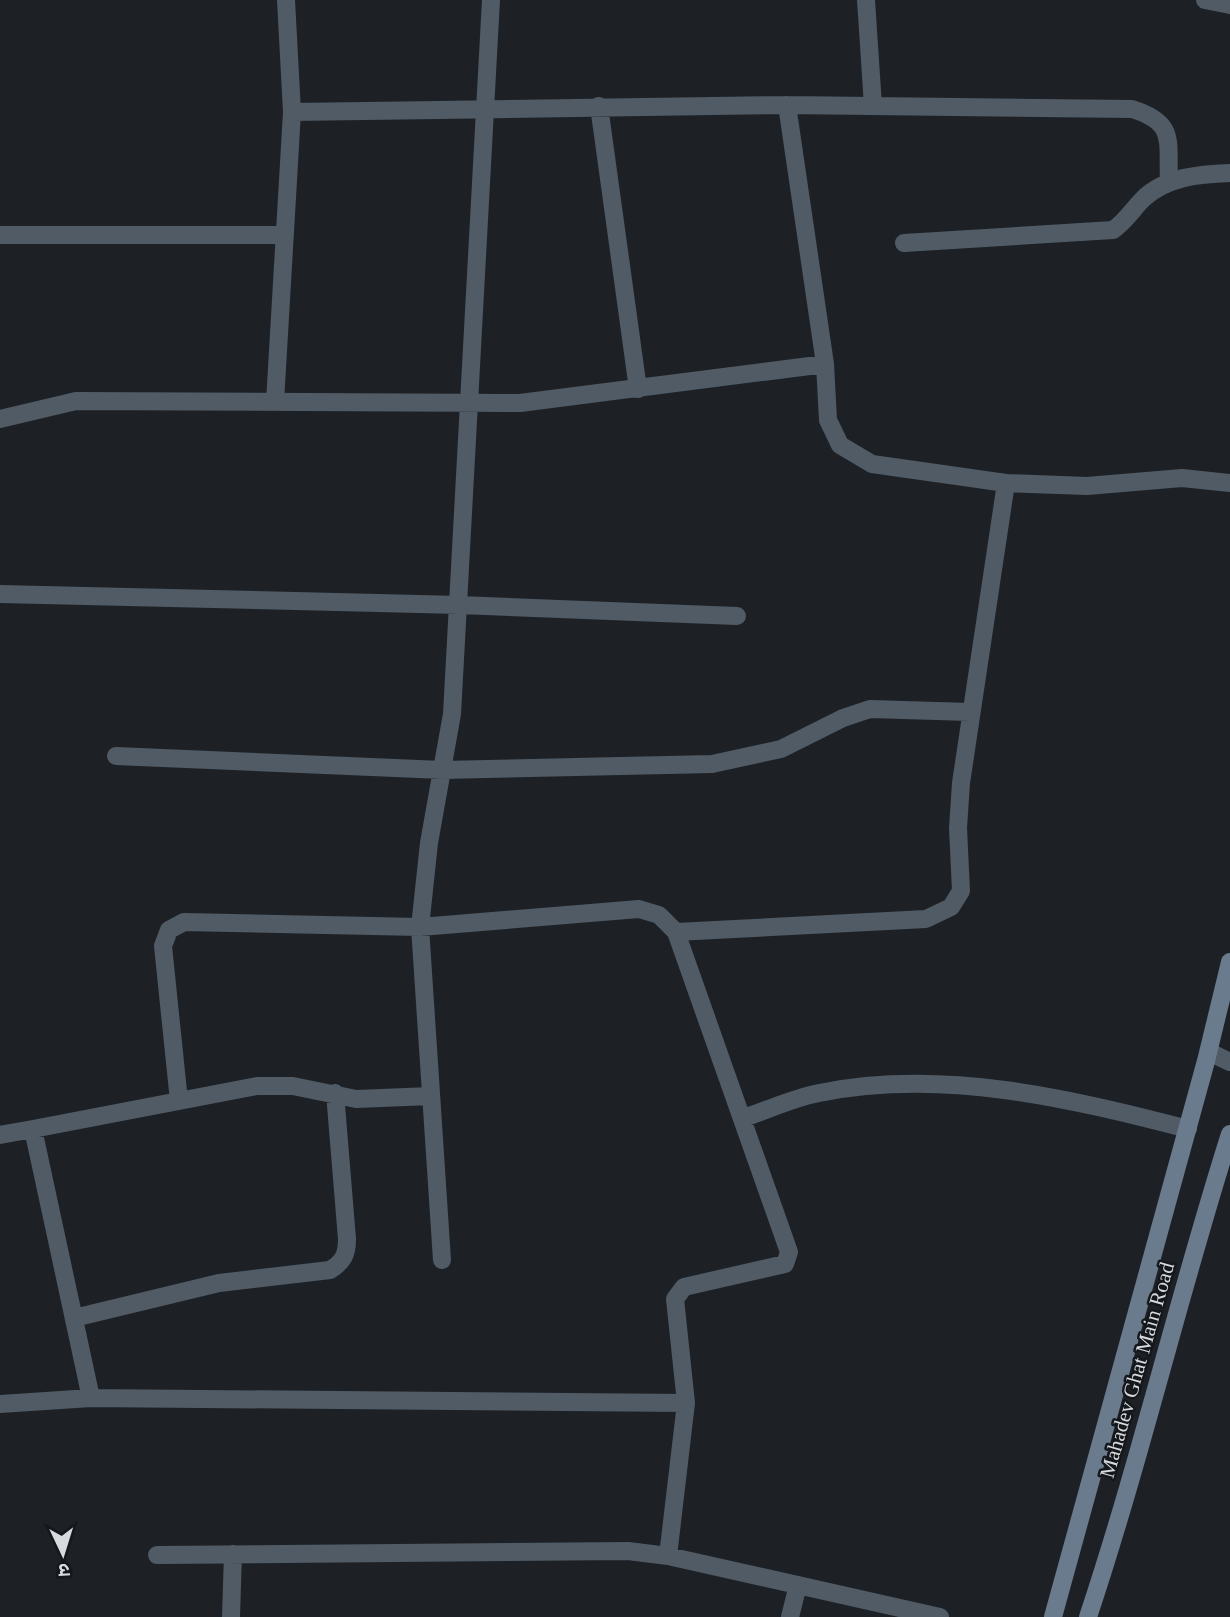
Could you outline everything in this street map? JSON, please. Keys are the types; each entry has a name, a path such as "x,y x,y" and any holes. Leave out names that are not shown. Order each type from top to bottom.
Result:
{"street":[{"path":"275,402 292,111 286,0"},
{"path":"442,1260 420,927 429,843 452,714 491,0"},
{"path":"866,0 873,106"},
{"path":"1205,0 1230,5"},
{"path":"292,111 787,105 1132,109 1161,121 1166,131 1169,182"},
{"path":"787,105 825,364 828,420 840,445 855,457 872,464 1006,483 1087,486 1182,478 1230,483"},
{"path":"599,106 638,389"},
{"path":"904,243 1113,230 1126,221 1144,198 1169,182 1194,175 1230,173"},
{"path":"0,235 283,236"},
{"path":"0,419 76,401 470,405 520,403 825,364"},
{"path":"676,932 926,919 951,907 961,891 958,828 970,712 1006,483"},
{"path":"0,594 460,605 737,616"},
{"path":"116,756 442,770 712,764 781,749 843,718 870,709 970,712"},
{"path":"179,1101 163,946 169,930 184,922 420,927 639,909 659,915 676,932 789,1252 785,1264 684,1287 675,1299 686,1403 668,1556"},
{"path":"1053,1617 1209,1052 1230,962"},
{"path":"1209,1052 1230,1062"},
{"path":"0,1135 257,1086 293,1086 356,1099 431,1096"},
{"path":"743,1118 816,1094 850,1088 979,1086 1063,1099 1188,1129"},
{"path":"74,1318 219,1283 330,1270 341,1263 347,1253 335,1093"},
{"path":"33,1129 91,1398"},
{"name":"Mahadev Ghat Main Road","path":"1088,1617 1110,1552 1201,1226 1230,1134"},
{"path":"0,1404 91,1398 686,1403"},
{"path":"157,1555 628,1551 668,1556 940,1617"},
{"path":"231,1617 233,1554"},
{"path":"790,1617 799,1586"}]}
